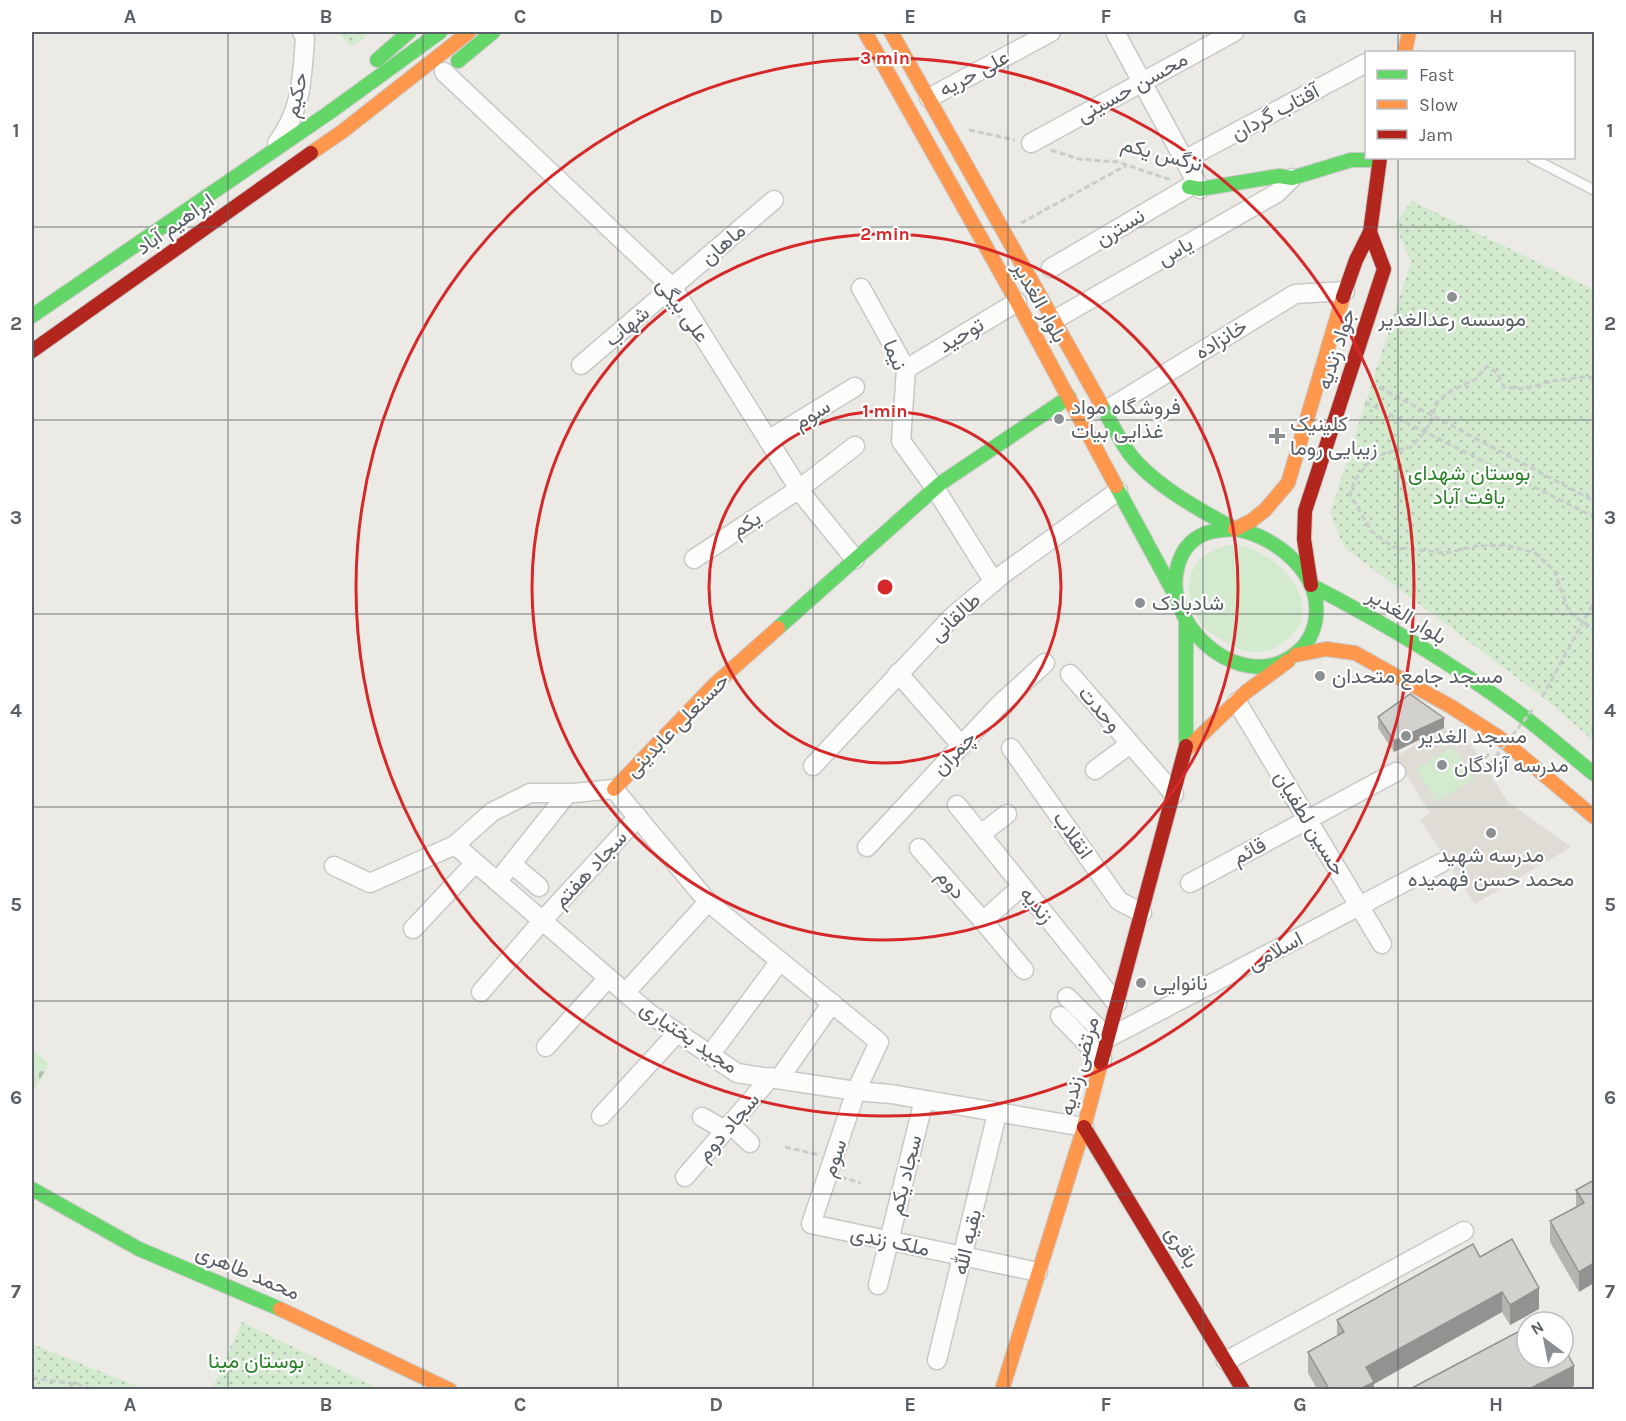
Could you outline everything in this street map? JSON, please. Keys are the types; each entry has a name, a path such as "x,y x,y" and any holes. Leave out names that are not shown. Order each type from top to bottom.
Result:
{"main road":[{"name":"ابراهیم آباد","path":"330,112 366,70 409,32"},
{"name":"ابراهیم آباد","path":"32,316 270,154 440,32"},
{"name":"ابراهیم آباد","path":"32,351 343,131 469,32"},
{"path":"440,75 493,32"},
{"name":"بلوار الغدیر","path":"865,32 1017,302 1174,595"},
{"name":"بلوار الغدیر","path":"891,32 1129,453 1154,479 1181,499 1235,529"},
{"path":"1405,51 1409,32"},
{"name":"ابراهیم آباد","path":"343,131 385,113 410,96"},
{"name":"نرگس یکم","path":"1195,188 1279,176 1292,178 1351,160 1380,159"},
{"name":"جواد زندیه","path":"1235,529 1250,523 1265,512 1288,483 1345,291 1356,260 1370,232 1380,159"},
{"name":"جواد زندیه","path":"1311,585 1303,545 1302,527 1305,511 1384,269 1370,232"},
{"name":"حسنعلی عابدینی","path":"614,789 714,685 934,488 1069,397"},
{"path":"1186,750 1236,702 1296,655 1309,639 1316,622 1311,585 1295,564 1277,547 1259,535 1235,529 1216,530 1203,534 1188,546 1175,569 1174,595 1186,622 1216,651 1244,664 1259,667 1296,655 1326,649 1355,653 1450,706 1500,738 1594,817"},
{"name":"بلوار الغدیر","path":"1311,585 1343,602 1407,651 1458,671 1515,710 1594,774"},
{"name":"مرتضی زندیه","path":"1002,1389 1084,1127 1186,750 1186,622"},
{"path":"1394,675 1407,651"},
{"name":"باقری","path":"1084,1127 1243,1389"},
{"name":"محمد طاهری","path":"32,1189 139,1249 279,1308 450,1389"}],"street":[{"name":"حکیم","path":"270,154 289,127 298,102 305,38 302,32"},
{"name":"علی حریه","path":"929,98 1052,32"},
{"path":"1115,32 1184,160 1195,188"},
{"name":"محسن حسینی","path":"1031,143 1234,32"},
{"name":"آفتاب گردان","path":"1184,160 1365,64"},
{"name":"علی بیگی","path":"440,75 673,288 799,489 855,559"},
{"name":"یاس","path":"1054,320 1277,193 1292,178"},
{"name":"نسترن","path":"1051,268 1195,188"},
{"name":"ماهان","path":"673,288 774,200"},
{"name":"شهاب","path":"581,365 673,288"},
{"name":"نیما","path":"861,288 906,369 901,441 994,582"},
{"name":"خانزاده","path":"1105,411 1295,294 1345,291"},
{"name":"توحید","path":"906,369 1017,302"},
{"name":"سوم","path":"768,440 855,387"},
{"path":"799,489 855,446"},
{"name":"یکم","path":"694,559 799,489"},
{"name":"طالقانی","path":"813,766 952,617 994,582 1118,491"},
{"name":"چمران","path":"867,846 997,707 1045,663"},
{"path":"898,673 961,745"},
{"name":"وحدت","path":"1070,675 1174,794"},
{"name":"حسین لطفیان","path":"1236,702 1309,819 1382,944"},
{"name":"وحدت","path":"1095,770 1130,744"},
{"name":"انقلاب","path":"1011,748 1119,901 1142,913"},
{"name":"قائم","path":"1190,883 1396,772"},
{"path":"334,866 370,883 455,845 492,812 530,793 568,793 614,789"},
{"name":"حسنعلی عابدینی","path":"614,789 708,902 879,1042 856,1091"},
{"path":"497,882 568,793"},
{"name":"زندیه","path":"957,805 1117,1004"},
{"path":"981,834 1007,814"},
{"name":"سجاد هفتم","path":"481,992 542,921 638,817"},
{"name":"مجید بختیاری","path":"455,845 650,1014 737,1073 924,1100 1084,1127"},
{"name":"دوم","path":"919,848 1024,970"},
{"path":"413,929 475,863"},
{"name":"اسلامی","path":"1108,1038 1441,863"},
{"path":"512,864 538,888"},
{"path":"983,921 1022,886"},
{"path":"626,993 708,902"},
{"path":"711,1055 780,961"},
{"path":"546,1047 608,978"},
{"path":"1067,996 1108,1038"},
{"name":"سجاد دوم","path":"685,1176 775,1078 832,1003"},
{"path":"1060,1016 1102,1059"},
{"path":"601,1116 677,1033"},
{"name":"سوم","path":"811,1224 856,1091"},
{"name":"سجاد یکم","path":"878,1285 924,1100"},
{"path":"702,1117 728,1127 750,1143"},
{"name":"بقیه الله","path":"937,1360 995,1122"},
{"name":"ملک زندی","path":"811,1224 1038,1272"},
{"path":"1226,1361 1464,1231"}],"lane":[{"path":"1534,159 1594,190"}],"path":[{"name":"نرگس یکم","path":"970,130 1031,143 1078,159 1118,162 1195,188"},
{"path":"1022,222 1128,165"},
{"path":"1594,378 1581,377 1552,381 1524,389 1504,387 1497,373 1487,366 1476,379 1452,390 1435,405 1433,416 1425,432 1411,447 1385,453 1368,463 1355,480 1350,494 1371,531 1393,547 1446,553 1477,546 1506,545 1535,553 1554,570 1569,612 1594,630"},
{"path":"1371,383 1594,501"},
{"path":"1365,402 1594,517"},
{"path":"1542,697 1594,602"},
{"path":"1485,758 1490,764 1533,709"},
{"path":"785,1147 833,1158"},
{"path":"32,1378 96,1389"},
{"path":"61,1389 76,1384"}],"shaded area":[{"name":"مدرسه شهید محمد حسن فهمیده","path":"1444,728 1471,744 1508,802 1571,847 1475,904 1420,820 1430,813 1395,757"}],"green space":[{"path":"338,32 372,32 351,47"},
{"name":"بوستان شهدای یافت آباد","path":"1412,201 1594,290 1594,741 1550,703 1344,547 1330,513 1411,262 1395,224"},
{"path":"1231,545 1248,548 1265,555 1292,581 1300,596 1303,612 1298,627 1285,641 1271,650 1249,652 1211,633 1204,627 1190,601 1190,576 1196,565 1204,556 1216,549"},
{"path":"1453,746 1474,779 1437,802 1416,769"},
{"path":"32,1048 49,1064 32,1093"},
{"name":"بوستان مینا","path":"242,1322 379,1389 212,1389"},
{"path":"32,1344 144,1389 32,1389"}],"building":[{"path":"1410,694 1444,718 1394,741 1378,717"},
{"path":"1594,1180 1594,1263 1579,1272 1550,1221 1584,1203 1576,1190"},
{"path":"1512,1239 1539,1288 1510,1305 1502,1292 1366,1367 1374,1382 1360,1389 1329,1389 1308,1352 1344,1332 1337,1320 1473,1244 1480,1257"},
{"path":"1515,1333 1515,1370 1566,1370 1529,1389 1410,1389"}],"traffic: fast":[{"path":"377,60 409,32"},
{"path":"32,316 330,112 440,32"},
{"path":"458,61 493,32"},
{"path":"1189,187 1200,189 1279,176 1292,178 1351,160 1379,160"},
{"path":"778,628 941,483 1069,397"},
{"path":"1101,404 1129,453 1150,475 1193,505 1235,529"},
{"path":"1116,486 1175,595"},
{"path":"1235,529 1251,533 1281,549 1295,561 1313,589 1316,606 1315,623 1304,646 1284,661 1263,667 1242,665 1222,656 1204,643 1190,626 1180,606 1175,586 1182,555 1195,539 1215,531 1235,529"},
{"path":"1311,585 1390,628 1466,676 1525,718 1594,774"},
{"path":"1186,622 1186,746"},
{"path":"32,1189 139,1249 280,1309"}],"traffic: slow":[{"path":"311,153 343,131 469,32"},
{"path":"865,32 1017,302 1116,486"},
{"path":"891,32 1101,404"},
{"path":"1405,51 1409,32"},
{"path":"1235,529 1251,521 1265,510 1288,483 1343,297"},
{"path":"614,789 714,685 778,628"},
{"path":"1296,655 1326,649 1355,653 1450,706 1500,738 1594,817"},
{"path":"1186,750 1246,692 1288,661"},
{"path":"1002,1390 1084,1127 1101,1063"},
{"path":"280,1309 450,1390"}],"traffic: jam":[{"path":"32,351 311,153"},
{"path":"1343,297 1356,260 1370,232 1380,159"},
{"path":"1311,585 1304,539 1305,511 1384,269 1370,232"},
{"path":"1101,1063 1186,746"},
{"path":"1084,1127 1243,1390"}],"place":[{"name":"موسسه رعدالغدیر","path":"1452,297"},
{"name":"فروشگاه مواد غذایی بیات","path":"1059,419"},
{"name":"کلینیک زیبایی روما","path":"1277,436"},
{"name":"شادبادک","path":"1140,603"},
{"name":"مسجد جامع متحدان","path":"1320,676"},
{"name":"مسجد الغدیر","path":"1406,736"},
{"name":"مدرسه آزادگان","path":"1442,765"},
{"name":"مدرسه شهید محمد حسن فهمیده","path":"1491,833"},
{"name":"نانوایی","path":"1141,983"}]}
